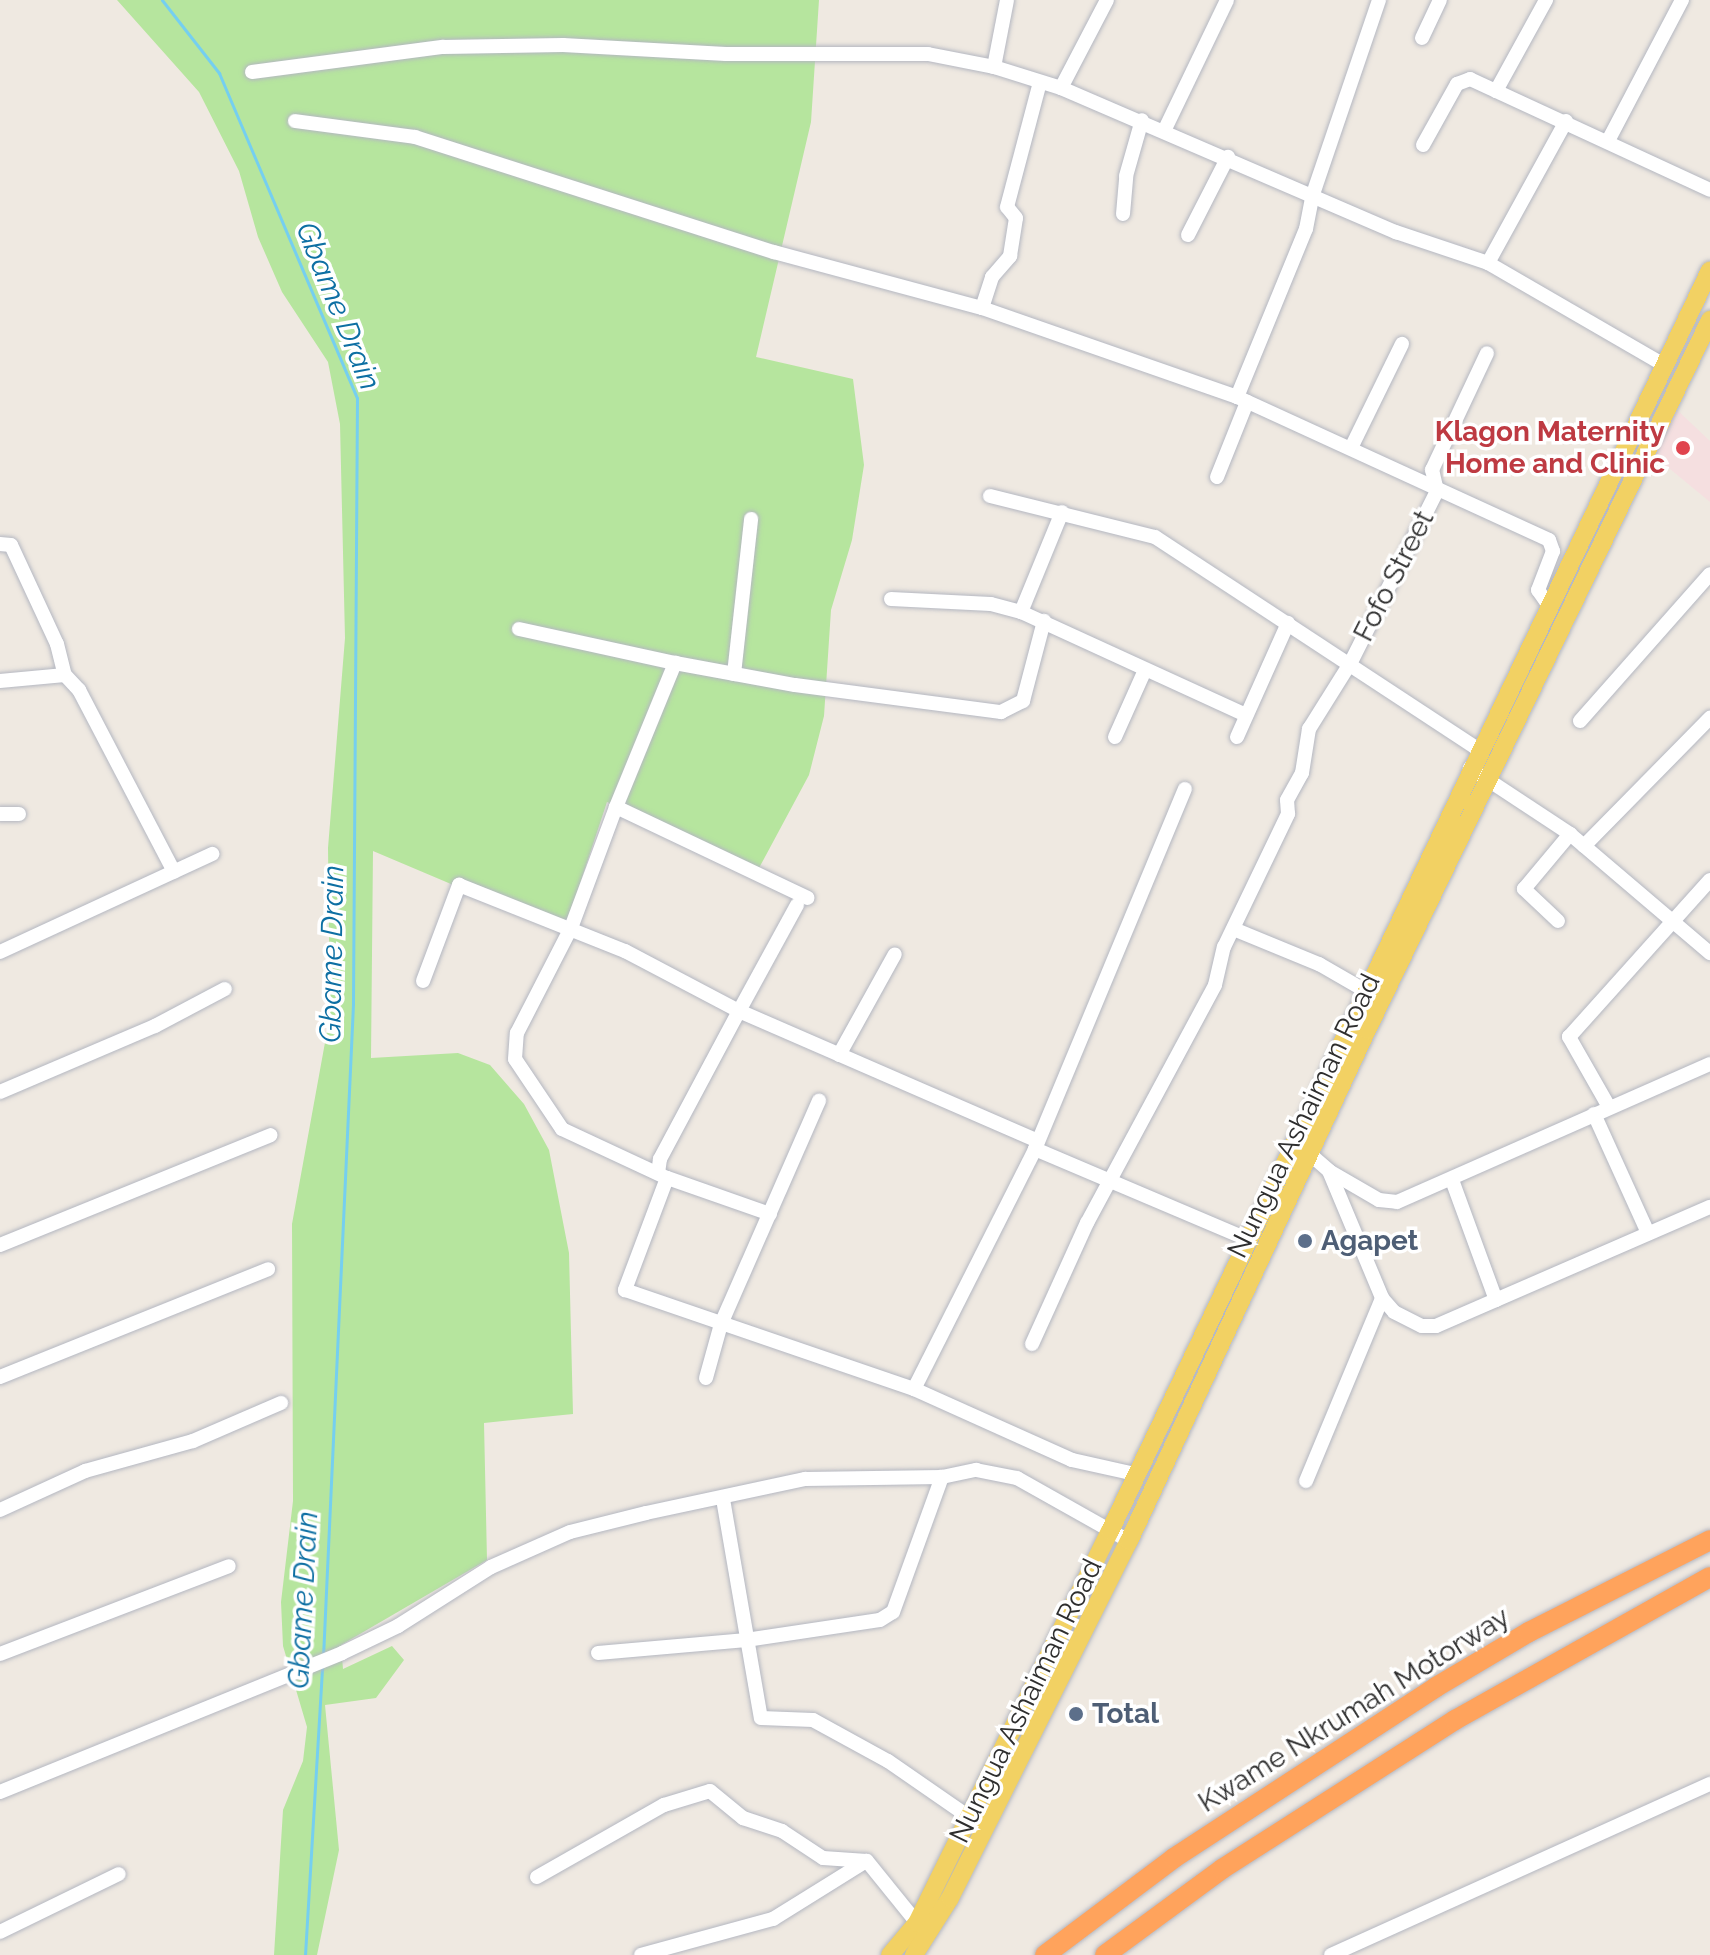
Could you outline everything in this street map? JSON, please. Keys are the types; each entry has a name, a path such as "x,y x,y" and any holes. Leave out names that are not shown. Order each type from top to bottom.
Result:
{"highway":[{"name":"Kwame Nkrumah Motorway","path":"1045,1955 1174,1858 1436,1687 1529,1632 1710,1540"},
{"path":"1105,1955 1222,1869 1443,1728 1710,1577"}],"main road":[{"name":"Nungua Ashaiman Road","path":"890,1955 917,1923 1110,1531 1245,1238 1710,270"},
{"name":"Nungua Ashaiman Road","path":"914,1955 950,1898 1129,1541 1310,1152 1710,320"}],"street":[{"path":"994,67 1007,0"},
{"path":"1061,88 1107,0"},
{"path":"1165,129 1227,0"},
{"path":"1217,477 1242,399 1306,229 1313,194 1379,0"},
{"path":"1422,38 1440,0"},
{"path":"1496,91 1546,0"},
{"path":"1609,139 1682,0"},
{"path":"252,72 443,47 563,45 726,54 928,54 994,67 1061,88 1165,129 1396,232 1488,263 1664,365"},
{"path":"1423,145 1457,84 1470,79 1609,139 1710,190"},
{"path":"982,308 992,277 1010,256 1016,218 1007,207 1040,82"},
{"path":"1123,214 1126,176 1142,120"},
{"path":"295,121 415,137 774,252 982,308 1242,399 1437,491 1497,513 1549,540 1553,551 1538,590 1549,606"},
{"path":"1488,263 1566,121"},
{"path":"1188,235 1228,157"},
{"path":"1351,448 1402,344"},
{"path":"1437,491 1432,470 1487,353"},
{"name":"Fofo Street","path":"1032,1344 1110,1179 1208,1000 1220,956 1236,930 1288,814 1287,800 1302,773 1309,729 1351,662 1437,491"},
{"path":"990,496 1155,537 1351,662 1475,759 1492,778 1570,834 1710,953"},
{"path":"1021,612 1062,512"},
{"path":"734,674 751,519"},
{"path":"0,544 11,545 57,644 65,675 79,690 174,872"},
{"path":"1580,721 1710,574"},
{"path":"891,599 991,604 1021,612 1246,715"},
{"path":"519,629 734,674 1001,712 1023,701 1044,621"},
{"path":"1237,737 1288,623"},
{"path":"675,663 571,928 517,1033 515,1059 562,1129 662,1175 770,1214"},
{"path":"1115,737 1145,670"},
{"path":"0,681 65,675"},
{"path":"1584,846 1710,718"},
{"path":"914,1389 1036,1145 1185,789"},
{"path":"616,807 803,901 739,1011 662,1175 625,1290 914,1389 1072,1460 1135,1474"},
{"path":"0,814 19,814"},
{"path":"1558,921 1524,889 1570,834"},
{"path":"0,952 212,854"},
{"path":"1609,1107 1569,1037 1710,880"},
{"path":"423,981 459,885 571,928 739,1011 1245,1238"},
{"path":"1236,930 1319,964 1364,990"},
{"path":"839,1055 895,954"},
{"path":"0,1081 0,1090 155,1026 225,989"},
{"path":"1292,1140 1329,1171 1387,1202 1452,1180 1710,1064"},
{"path":"706,1378 721,1324 819,1101"},
{"path":"1594,1114 1648,1233"},
{"path":"0,1245 271,1135"},
{"path":"1329,1171 1382,1298 1394,1312 1422,1326 1436,1326 1710,1207"},
{"path":"1452,1180 1496,1300"},
{"path":"0,1377 113,1327 268,1269"},
{"path":"1306,1481 1382,1298"},
{"path":"0,1510 85,1471 193,1441 281,1403"},
{"path":"0,1792 342,1653 398,1626 491,1567 570,1532 805,1479 942,1477 976,1470 1000,1473 1129,1541"},
{"path":"598,1653 746,1640 863,1624 893,1612 942,1477"},
{"path":"723,1499 761,1718 813,1720 888,1761 969,1817"},
{"path":"0,1654 229,1566"},
{"path":"1331,1955 1710,1784"},
{"path":"537,1877 664,1805 704,1791 717,1794 743,1818 782,1831 823,1858 867,1861 917,1923"},
{"path":"641,1955 773,1919 867,1861"},
{"path":"0,1932 119,1874"}],"shaded area":[{"name":"Klagon Maternity Home and Clinic","path":"1674,407 1710,441 1710,502 1653,455"}],"green space":[{"path":"117,0 819,0 811,122 756,357 853,379 864,465 852,540 831,610 824,716 809,775 759,868 607,802 564,932 373,851 371,1058 458,1053 490,1065 524,1104 549,1150 569,1253 573,1414 484,1423 487,1560 341,1645 343,1669 392,1646 404,1660 376,1698 325,1705 339,1850 317,1955 274,1955 283,1810 303,1761 307,1727 283,1646 281,1602 293,1501 292,1224 330,1015 328,848 345,638 340,424 328,362 282,292 258,237 239,171 199,92"}],"waterway":[{"name":"Gbame Drain","path":"162,0 219,73 357,398 353,1004 323,1656"},
{"name":"Gbame Drain","path":"305,1955 322,1667"}],"place":[{"name":"Klagon Maternity Home and Clinic","path":"1683,448"},
{"name":"Agapet","path":"1305,1241"},
{"name":"Total","path":"1076,1714"}]}
